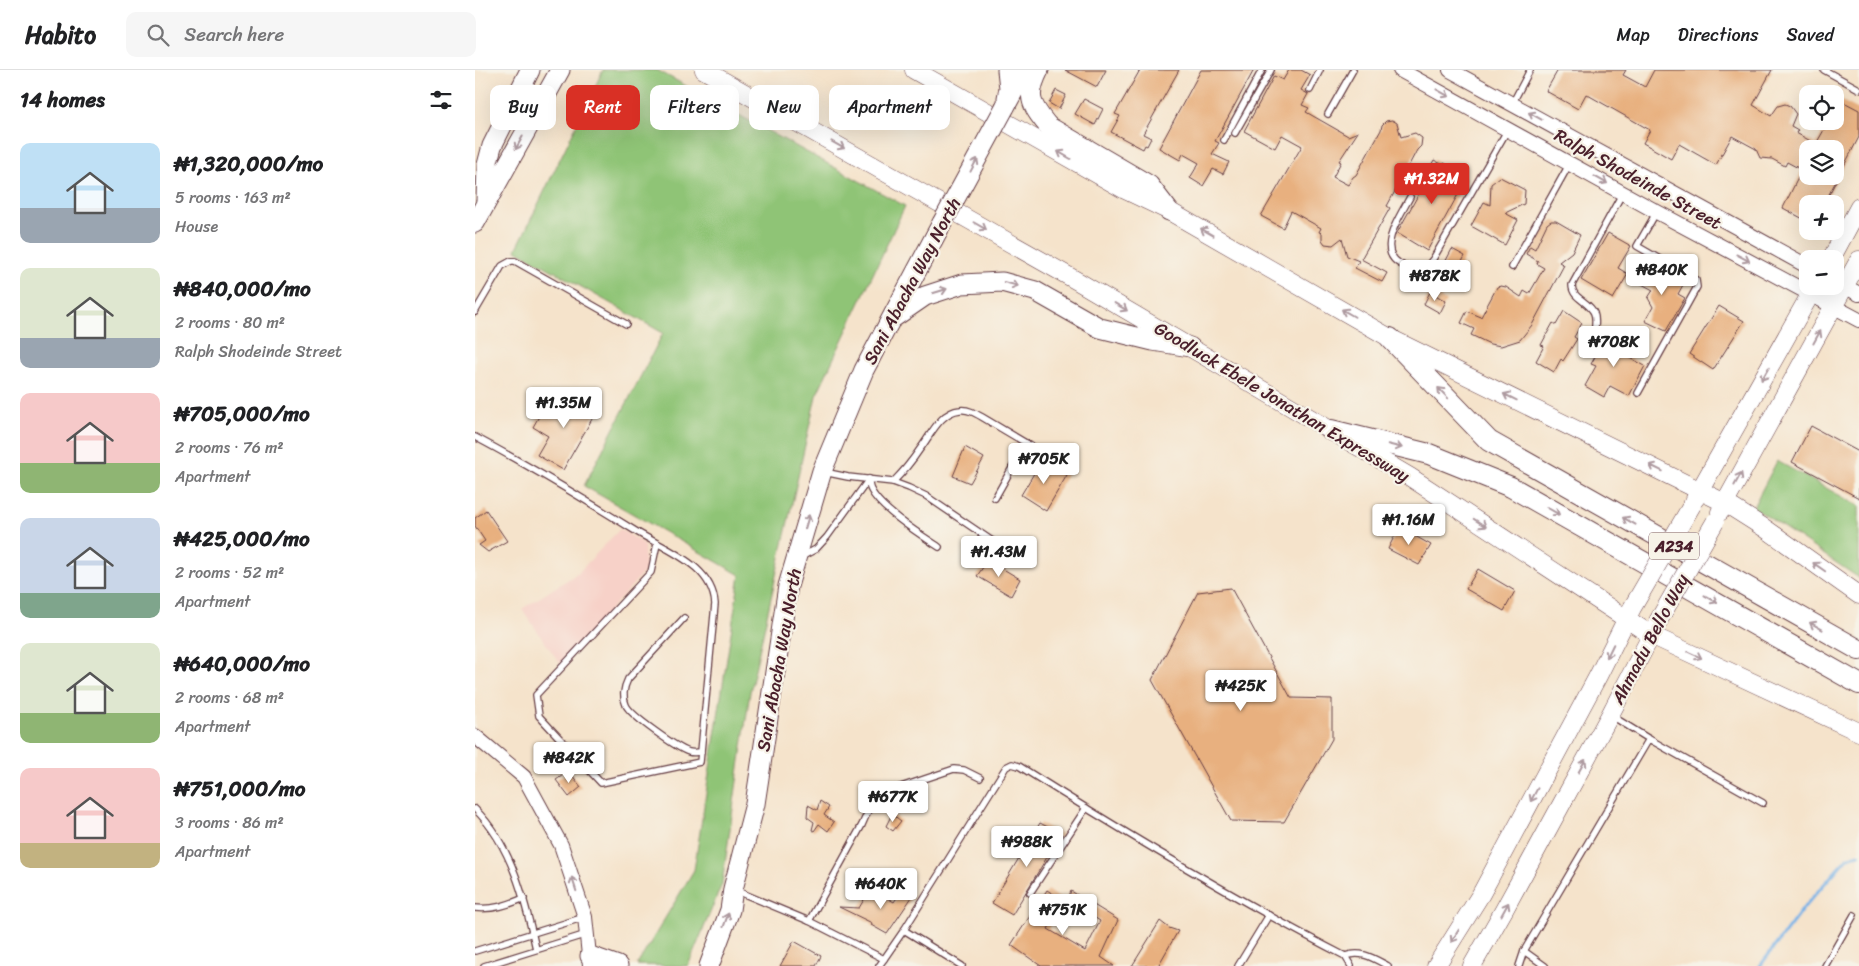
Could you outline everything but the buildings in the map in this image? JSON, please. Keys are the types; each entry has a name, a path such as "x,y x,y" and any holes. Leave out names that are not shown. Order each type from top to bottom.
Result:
{"highway":[{"path":"486,203 487,165 492,146 530,70"},
{"path":"475,223 560,70"},
{"path":"1005,107 1009,88 1007,70"},
{"path":"1032,75 1033,105 1048,126 1149,185 1169,211"},
{"name":"Sani Abacha Way North","path":"709,966 730,910 733,889 755,804 788,586 822,471 864,370 890,320 1005,107 1032,75"},
{"path":"890,320 925,296 962,284 1002,282 1035,291 1100,328 1153,341 1190,347"},
{"name":"A234","path":"1390,338 1489,441 1859,650"},
{"name":"A234","path":"1331,430 1429,454 1511,487 1859,684"},
{"path":"1831,668 1859,696"},
{"path":"590,961 618,966"}],"main road":[{"name":"Goodluck Ebele Jonathan Expressway","path":"704,70 1079,282 1190,347 1410,477 1654,629 1859,732"},
{"path":"914,70 1125,190 1169,211 1390,338 1696,497 1725,503 1766,529 1859,595"},
{"path":"1836,250 1859,207"},
{"name":"Ahmadu Bello Way","path":"1472,966 1610,715 1654,629 1846,287 1859,260"},
{"name":"Ahmadu Bello Way","path":"1436,966 1481,894 1598,676 1629,614 1810,295"}],"street":[{"name":"Ralph Shodeinde Street","path":"1400,70 1657,212 1799,283"},
{"name":"Ralph Shodeinde Street","path":"1450,70 1799,262"},
{"name":"Ralph Shodeinde Street","path":"1820,295 1834,306 1859,320"},
{"path":"475,736 524,777 561,845 585,917 590,961"}],"lane":[{"path":"1224,140 1262,70"},
{"path":"1235,133 1271,70"},
{"path":"1310,90 1320,70"},
{"path":"1328,114 1353,70"},
{"path":"1511,104 1531,70"},
{"path":"1824,70 1859,89"},
{"path":"1410,197 1391,231 1389,249 1391,255 1397,261 1420,270 1429,264 1508,129"},
{"path":"1512,266 1570,163"},
{"path":"1591,350 1595,314 1575,294 1572,285 1623,192"},
{"path":"1638,393 1697,287 1695,280 1637,246 1657,212"},
{"path":"475,312 502,266 511,260 626,324"},
{"path":"893,482 921,449 944,417 959,410 972,412 1051,458"},
{"path":"475,437 683,558 697,568 705,577 714,594 715,604 700,762 601,784 539,716 536,695 651,572 657,544"},
{"path":"995,498 1027,443"},
{"path":"822,471 848,477 893,482 926,496 1010,553"},
{"path":"869,479 870,489 875,498 903,522 939,547"},
{"path":"796,560 816,549 827,537 869,479"},
{"path":"683,618 628,679 623,687 624,697 625,704 631,713 673,744 690,752 701,752"},
{"path":"1610,715 1763,803"},
{"path":"1519,966 1524,951 1649,739"},
{"path":"879,966 904,930 1006,767 1012,764 1019,766 1086,808 1269,915 1345,956 1351,966"},
{"path":"809,921 872,802 880,794 954,769 964,770 980,778"},
{"path":"1031,893 1086,808"},
{"path":"475,809 494,832 510,862 524,898 536,949"},
{"path":"733,889 809,921 884,958"},
{"path":"475,908 486,909 506,905 524,898"},
{"path":"1239,966 1269,915"},
{"path":"1825,966 1854,916"},
{"path":"475,951 585,917"},
{"path":"904,930 963,966"},
{"path":"484,966 587,934"},
{"path":"1524,951 1545,966"},
{"path":"1345,956 1354,952 1368,955 1388,966"}],"shaded area":[{"path":"620,529 644,544 645,571 561,665 522,609 578,573"}],"green space":[{"path":"603,70 657,70 684,85 650,85 650,130 739,130 739,115 749,120 749,130 766,130 905,206 816,396 750,692 722,884 688,966 637,965 694,870 740,575 584,486 663,333 516,250 574,130 640,130 640,85 596,85"},
{"path":"1777,461 1859,506 1859,578 1753,507"}],"waterway":[{"path":"1760,966 1805,906 1848,857 1859,854"}]}
